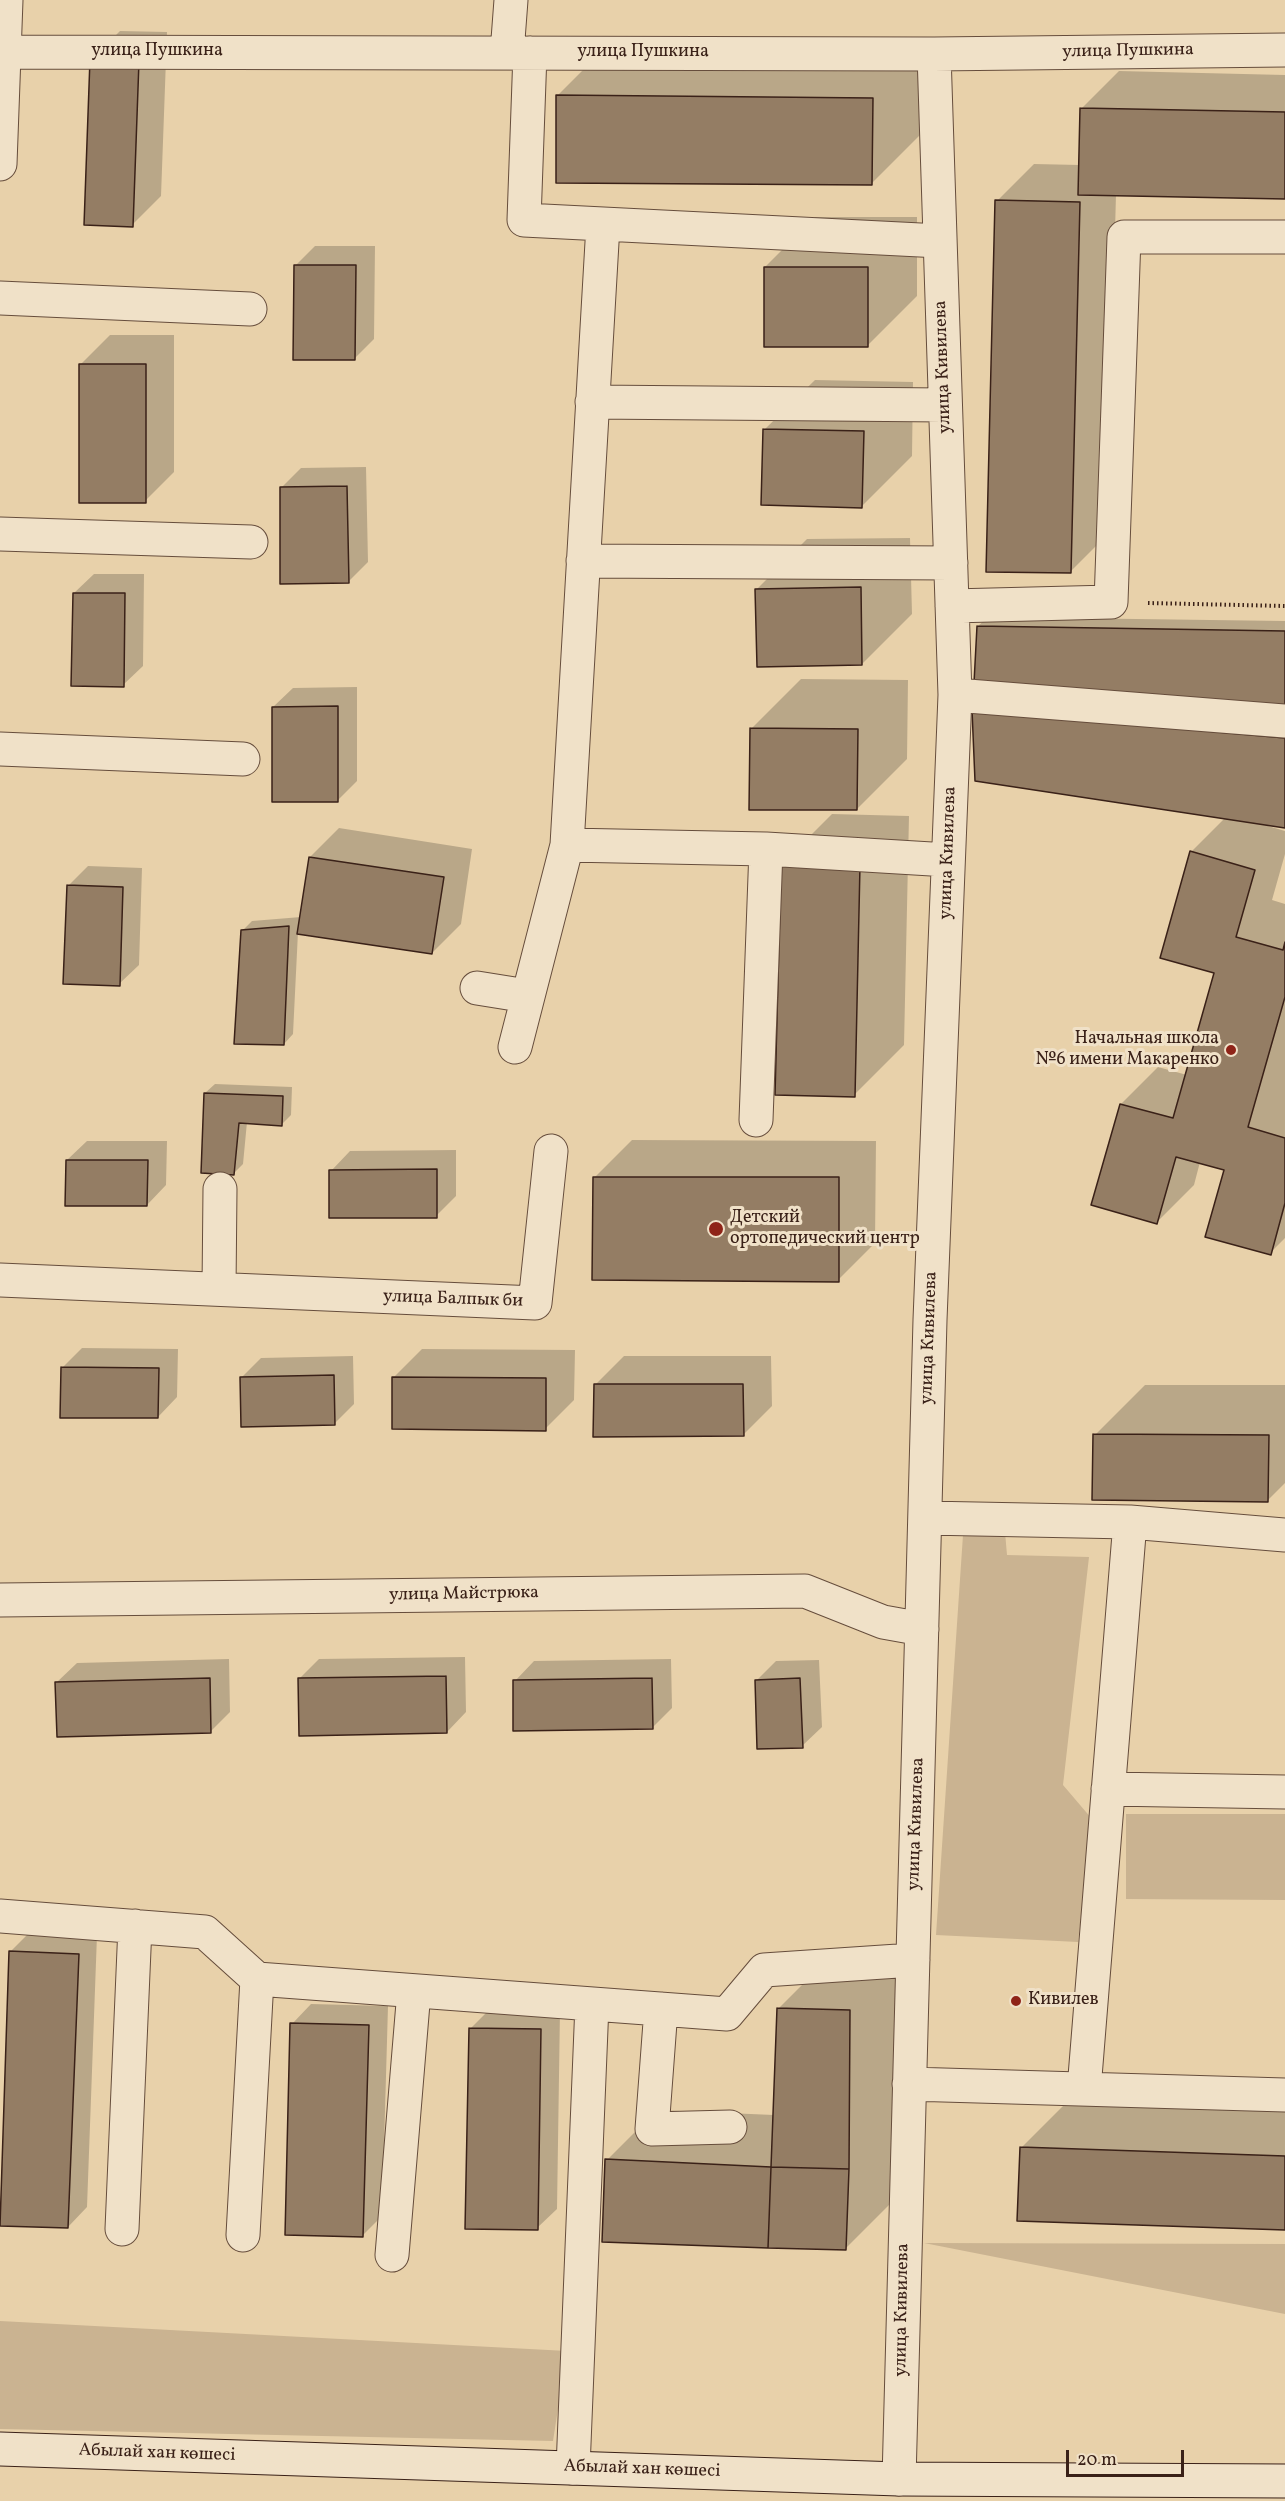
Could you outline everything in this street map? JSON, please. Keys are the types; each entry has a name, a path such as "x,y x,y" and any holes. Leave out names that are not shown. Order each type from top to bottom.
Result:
{"street":[{"path":"0,164 2,52 6,0"},
{"path":"511,0 519,53 524,220 940,241"},
{"name":"улица Пушкина","path":"2,52 934,54 1285,50"},
{"name":"улица Кивилева","path":"899,2479 924,1518 956,694 934,54"},
{"path":"514,1047 567,845 603,225"},
{"path":"952,606 1111,602 1124,237 1285,237"},
{"path":"0,298 250,309"},
{"path":"592,402 945,405"},
{"path":"0,534 251,542"},
{"path":"583,561 951,563"},
{"path":"956,694 1285,721"},
{"path":"0,749 243,759"},
{"path":"567,845 766,849 948,860"},
{"path":"756,1120 766,849"},
{"path":"477,988 527,996"},
{"name":"улица Балпык би","path":"0,1280 535,1303 551,1151"},
{"path":"219,1289 220,1189"},
{"path":"924,1518 1130,1522 1285,1535"},
{"path":"1084,2089 1130,1522"},
{"name":"улица Майстрюка","path":"0,1600 805,1591 883,1622 922,1629"},
{"path":"1108,1789 1285,1792"},
{"path":"0,1916 205,1932 257,1979 727,2014 764,1970 913,1960"},
{"path":"122,2229 135,1926"},
{"path":"243,2235 257,1979"},
{"path":"392,2255 414,1990"},
{"path":"573,2468 592,2004"},
{"path":"661,2009 652,2129 730,2127"},
{"path":"909,2084 1285,2095"},
{"name":"Абылай хан көшесі","path":"0,2449 899,2479 1285,2481"}],"path":[{"path":"1111,602 1285,606"}],"shaded area":[{"path":"1005,1532 1007,1555 1089,1557 1063,1785 1092,1819 1078,1942 936,1935 963,1535"},
{"path":"1126,1814 1285,1814 1285,1900 1126,1899"},
{"path":"924,2243 1285,2244 1285,2314"},
{"path":"0,2321 567,2351 553,2441 0,2429"}],"building":[{"path":"90,59 139,61 133,227 84,225"},
{"path":"556,95 873,98 872,185 556,183"},
{"path":"1080,108 1285,112 1285,199 1078,195"},
{"path":"995,200 1080,202 1071,573 986,572"},
{"path":"294,265 356,265 355,360 293,360"},
{"path":"764,267 868,267 868,347 764,347"},
{"path":"79,364 146,364 146,503 79,503"},
{"path":"763,429 864,431 862,508 761,505"},
{"path":"347,486 349,583 280,584 280,487"},
{"path":"861,587 862,665 757,667 755,589"},
{"path":"73,593 125,593 124,687 71,686"},
{"path":"977,626 1285,631 1285,707 974,683"},
{"path":"338,706 338,802 272,802 272,707"},
{"path":"972,710 1285,738 1285,828 975,781"},
{"path":"750,728 858,729 857,810 749,810"},
{"name":"Начальная школа №6 имени Макаренко","path":"1190,851 1255,870 1236,937 1283,950 1285,942 1285,997 1248,1127 1285,1138 1285,1203 1271,1255 1205,1237 1224,1170 1176,1157 1157,1224 1091,1205 1120,1104 1173,1118 1214,973 1160,958"},
{"path":"309,857 444,877 432,954 297,934"},
{"path":"781,864 860,865 855,1097 775,1095"},
{"path":"67,885 123,887 120,986 63,984"},
{"path":"289,926 284,1045 234,1044 241,930"},
{"path":"204,1093 283,1096 282,1126 239,1123 234,1175 201,1173"},
{"path":"66,1160 148,1160 147,1206 65,1206"},
{"path":"437,1169 437,1218 329,1218 329,1170"},
{"name":"Детский ортопедический центр","path":"593,1177 839,1177 839,1282 592,1280"},
{"path":"61,1367 159,1368 158,1418 60,1418"},
{"path":"334,1375 335,1425 241,1427 240,1377"},
{"path":"392,1377 546,1378 546,1431 392,1429"},
{"path":"594,1384 743,1384 744,1436 593,1437"},
{"path":"1093,1434 1269,1435 1268,1502 1092,1500"},
{"path":"446,1676 447,1733 299,1736 298,1678"},
{"path":"210,1678 211,1733 57,1737 55,1682"},
{"path":"652,1678 653,1729 513,1731 513,1680"},
{"path":"800,1678 803,1748 757,1749 755,1680"},
{"path":"9,1951 79,1954 68,2228 0,2226"},
{"path":"777,2008 850,2010 849,2169 771,2167"},
{"path":"290,2023 369,2025 363,2237 285,2235"},
{"path":"469,2028 541,2029 538,2230 465,2229"},
{"path":"1020,2147 1285,2156 1285,2230 1017,2221"},
{"path":"605,2159 771,2167 768,2248 602,2242"},
{"path":"771,2167 849,2169 846,2250 768,2248"}],"place":[{"name":"Начальная школа №6 имени Макаренко","path":"1231,1050"},
{"name":"Детский ортопедический центр","path":"716,1229"},
{"name":"Кивилев","path":"1016,2001"}]}
